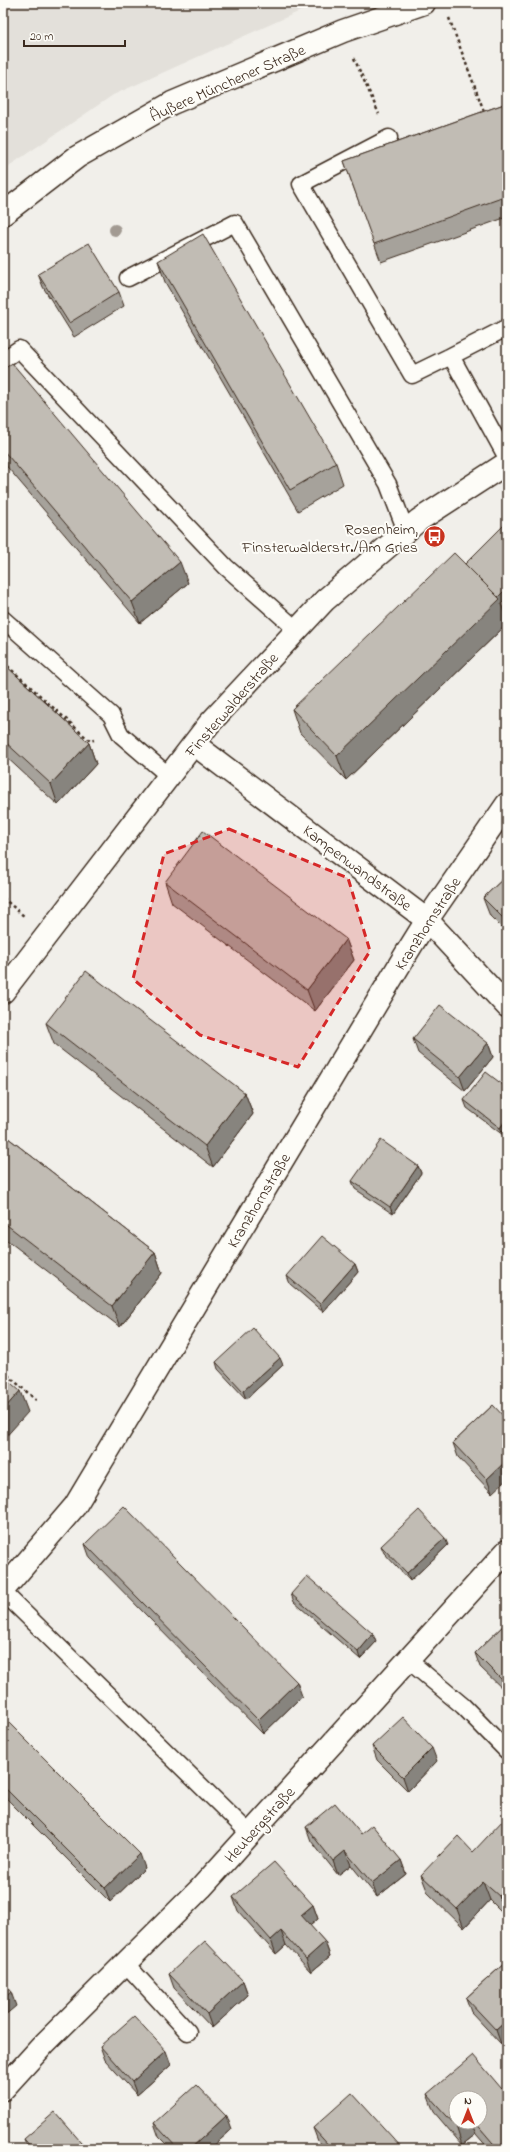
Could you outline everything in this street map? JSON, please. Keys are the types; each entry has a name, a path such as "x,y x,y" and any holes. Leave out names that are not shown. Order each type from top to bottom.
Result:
{"street":[{"name":"Äußere Münchener Straße","path":"3,214 77,157 172,103 343,32 424,3"},
{"name":"Finsterwalderstraße","path":"3,992 209,724 325,600 419,520 507,463"},
{"name":"Kampenwandstraße","path":"194,744 427,920 507,1006"},
{"name":"Kranzhornstraße","path":"3,1591 75,1506 427,920 507,804"},
{"name":"Heubergstraße","path":"3,2089 44,2044 201,1888 507,1551"}],"lane":[{"path":"389,138 301,184 412,375 506,328"},
{"path":"128,278 235,223 388,484 406,531"},
{"path":"3,360 19,349 226,567 297,630"},
{"path":"451,356 507,458"},
{"path":"3,619 111,715 121,735 169,776"},
{"path":"3,1591 250,1834"},
{"path":"408,1660 464,1706 507,1751"},
{"path":"125,1963 188,2032"}],"path":[{"path":"446,10 485,115"},
{"path":"343,32 389,138"},
{"path":"3,662 90,741 121,735"},
{"path":"3,1371 36,1400"}],"highlighted area":[{"path":"229,829 348,878 370,951 298,1067 200,1035 133,979 164,854"}],"shaded area":[{"path":"3,3 318,3 113,95 3,170"}],"building":[{"path":"507,103 507,196 374,244 344,161"},
{"path":"203,234 336,463 290,490 158,261"},
{"path":"89,243 119,292 69,323 38,274"},
{"path":"12,363 180,562 132,602 3,450 3,370"},
{"path":"507,522 507,588 498,597 465,564"},
{"path":"454,553 500,599 337,756 292,709"},
{"path":"3,663 89,743 51,784 3,740"},
{"path":"203,831 346,939 307,990 165,882"},
{"path":"507,875 507,922 483,898"},
{"path":"86,971 245,1093 205,1146 46,1023"},
{"path":"440,1005 488,1043 460,1077 413,1039"},
{"path":"486,1072 507,1088 507,1118 500,1128 464,1100"},
{"path":"3,1134 155,1252 112,1306 3,1222"},
{"path":"381,1140 418,1166 390,1207 352,1181"},
{"path":"322,1236 355,1264 320,1304 287,1276"},
{"path":"253,1328 280,1358 243,1391 216,1362"},
{"path":"3,1376 20,1391 3,1410"},
{"path":"493,1405 507,1420 507,1460 487,1479 453,1443"},
{"path":"124,1506 297,1682 258,1720 85,1544"},
{"path":"419,1510 445,1538 407,1573 381,1546"},
{"path":"307,1576 373,1634 358,1652 291,1594"},
{"path":"507,1622 507,1685 475,1653"},
{"path":"3,1717 140,1854 105,1888 3,1786"},
{"path":"403,1717 432,1748 403,1777 372,1746"},
{"path":"335,1803 361,1834 372,1825 401,1860 372,1883 345,1851 333,1861 306,1827"},
{"path":"504,1819 507,1822 507,1888 499,1896 483,1882 457,1909 421,1875 458,1836 473,1852"},
{"path":"274,1862 313,1905 301,1915 325,1942 306,1959 281,1931 271,1940 233,1897"},
{"path":"205,1941 243,1981 207,2014 169,1974"},
{"path":"507,1961 507,2020 496,2030 466,1998"},
{"path":"3,1983 11,1992 3,1999"},
{"path":"134,2016 166,2051 132,2082 100,2046"},
{"path":"473,2055 507,2095 507,2149 498,2149 482,2130 488,2130 488,2090 448,2090 448,2117 427,2094"},
{"path":"196,2085 226,2116 190,2149 178,2149 154,2123"},
{"path":"352,2093 403,2149 332,2149 313,2128"},
{"path":"55,2112 87,2149 33,2149 24,2139"}],"place":[{"name":"Rosenheim, Finsterwalderstr./Am Gries","path":"434,537"}]}
